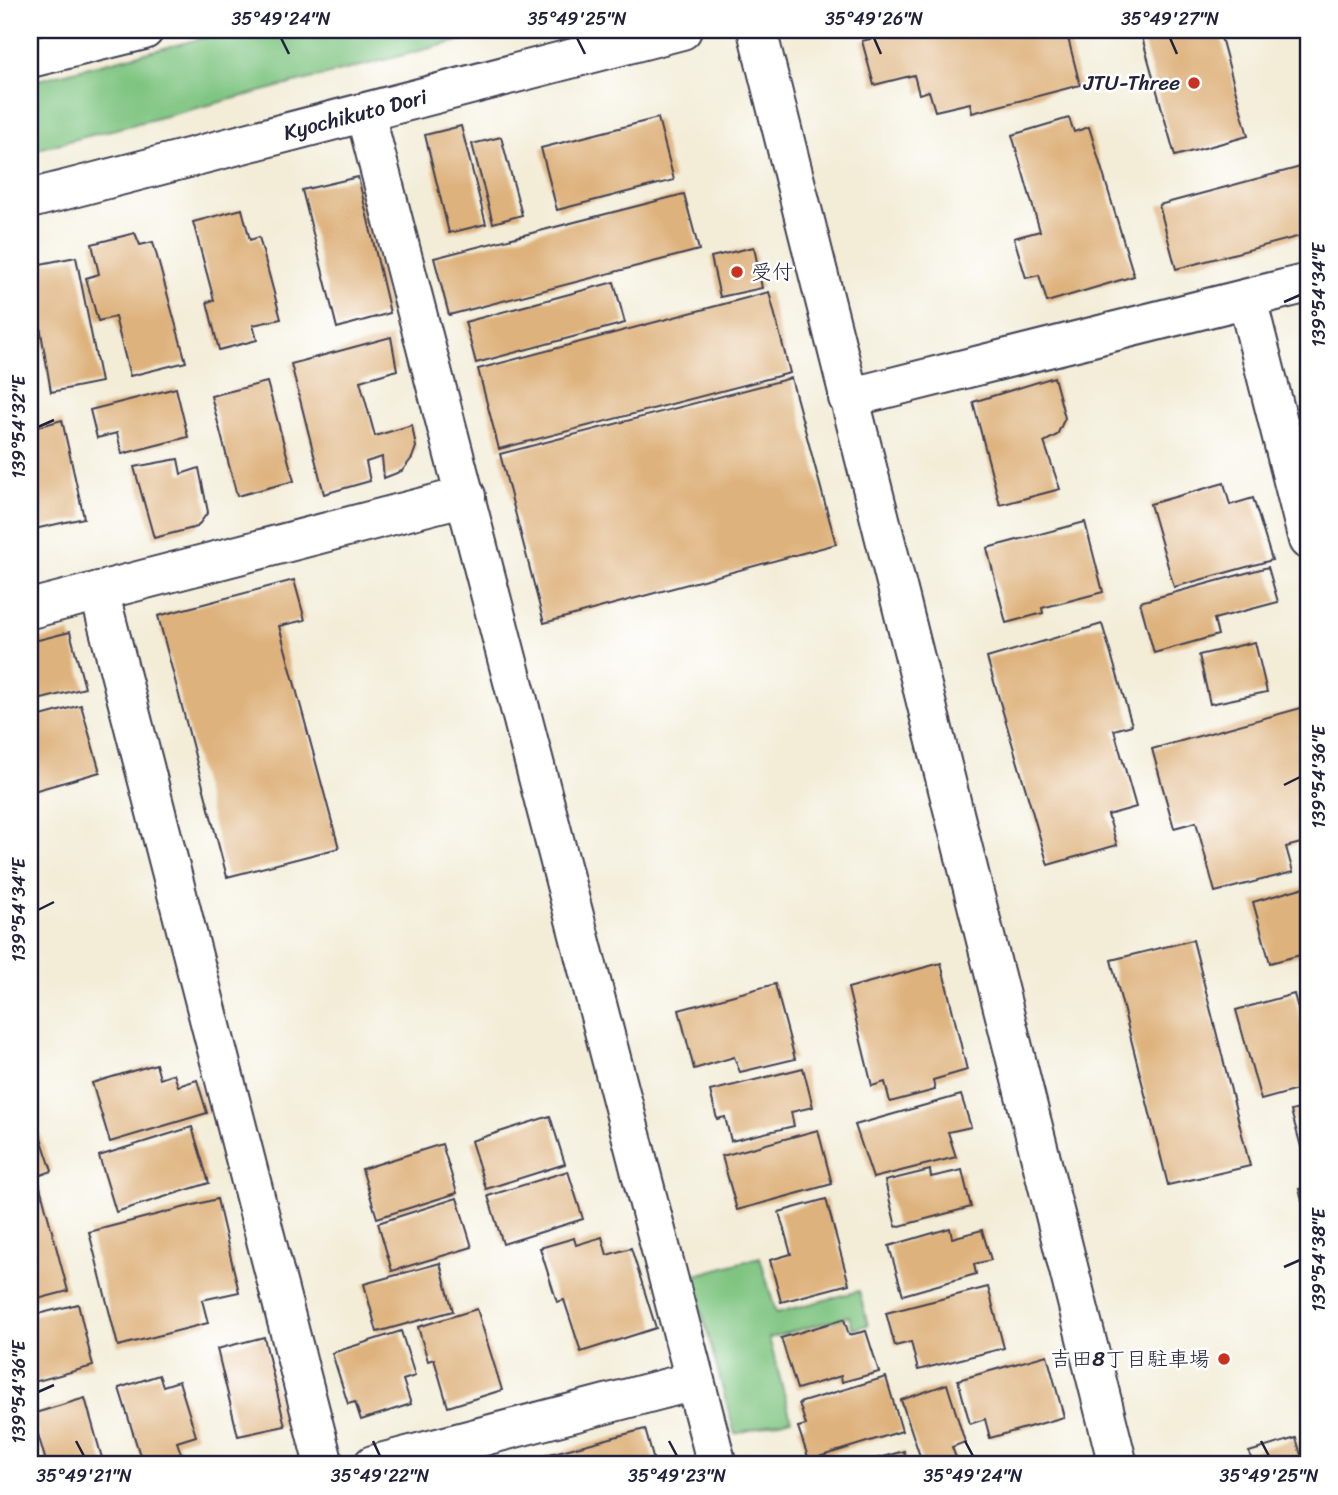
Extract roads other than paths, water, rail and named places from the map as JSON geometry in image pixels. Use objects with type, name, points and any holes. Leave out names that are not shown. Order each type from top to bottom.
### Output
[{"type":"street","points":[[30,58],[144,30]]},
{"type":"street","name":"Kyochikuto Dori","points":[[30,199],[682,30]]},
{"type":"street","points":[[757,30],[1118,1465]]},
{"type":"street","points":[[365,113],[716,1465]]},
{"type":"street","points":[[848,398],[1308,283]]},
{"type":"street","points":[[1247,299],[1308,540]]},
{"type":"street","points":[[30,609],[466,496]]},
{"type":"street","points":[[99,591],[324,1465]]},
{"type":"street","points":[[373,1465],[694,1381]]},
{"type":"place","name":"JTU-Three","points":[[1194,83]]},
{"type":"place","name":"受付","points":[[737,272]]},
{"type":"place","name":"吉田8丁目駐車場","points":[[1224,1359]]}]
